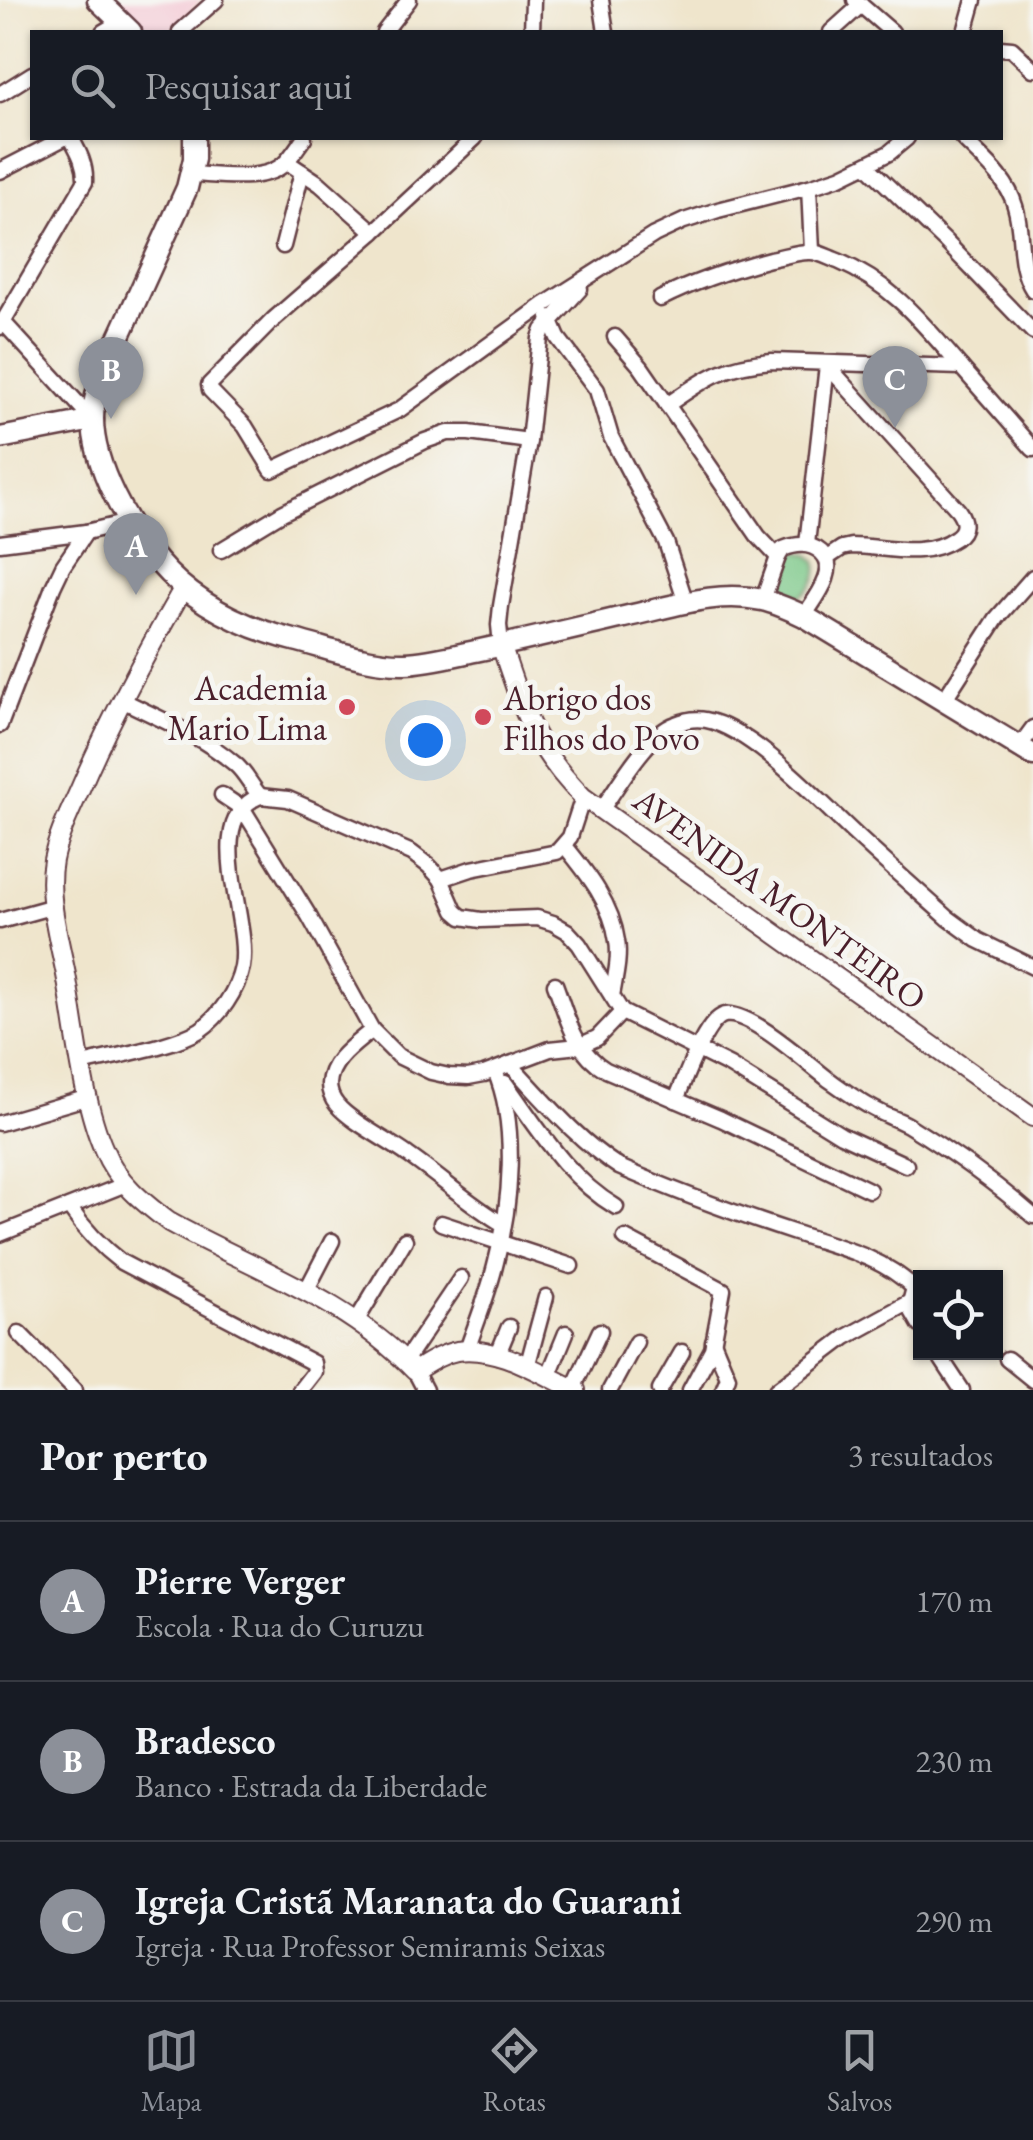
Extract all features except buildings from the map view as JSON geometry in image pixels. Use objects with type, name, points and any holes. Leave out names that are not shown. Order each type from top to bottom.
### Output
[{"type":"main road","points":[[98,0],[118,29]]},
{"type":"main road","points":[[194,140],[192,174],[106,368],[93,420],[106,474],[128,522],[156,560],[208,605],[253,627],[366,659],[404,663],[686,602],[726,597],[763,600],[804,616],[1026,751]]},
{"type":"main road","points":[[0,438],[93,420]]},
{"type":"street","points":[[182,30],[216,0]]},
{"type":"street","points":[[386,30],[408,0]]},
{"type":"street","points":[[532,30],[533,0]]},
{"type":"street","points":[[601,0],[606,30]]},
{"type":"street","points":[[966,30],[974,0]]},
{"type":"street","points":[[833,30],[858,2],[890,30]]},
{"type":"street","points":[[1006,48],[1033,68]]},
{"type":"street","points":[[0,94],[30,75]]},
{"type":"street","points":[[0,171],[60,140]]},
{"type":"street","points":[[73,140],[82,158],[85,182],[2,325],[93,420]]},
{"type":"street","points":[[192,174],[257,176],[274,171],[287,162],[303,140]]},
{"type":"street","points":[[472,140],[274,319],[209,385],[244,426],[270,468],[276,470],[399,410],[544,305],[654,235],[735,205],[840,177],[904,140]]},
{"type":"street","points":[[964,140],[1009,190],[1016,208],[1024,270],[1033,290]]},
{"type":"street","points":[[287,162],[374,232]]},
{"type":"street","points":[[866,165],[1033,332]]},
{"type":"street","points":[[283,246],[302,172]]},
{"type":"street","points":[[808,187],[812,251]]},
{"type":"street","points":[[660,299],[721,273],[812,251],[841,262],[884,286],[905,304],[1033,449]]},
{"type":"street","points":[[501,645],[500,606],[528,441],[540,338],[594,272]]},
{"type":"street","points":[[544,305],[558,338],[597,390],[611,437],[666,542],[686,602]]},
{"type":"street","points":[[615,337],[641,367],[758,536],[778,557]]},
{"type":"street","points":[[667,405],[707,377],[746,363],[961,367]]},
{"type":"street","points":[[807,544],[827,365]]},
{"type":"street","points":[[827,365],[958,510],[964,524],[957,537],[926,550],[850,546],[827,558]]},
{"type":"street","points":[[220,550],[282,513],[425,442],[448,434],[528,441]]},
{"type":"street","points":[[0,543],[86,532],[128,522]]},
{"type":"street","points":[[0,724],[62,566],[86,532]]},
{"type":"street","points":[[763,600],[783,549],[807,544],[815,547],[827,558],[829,566],[804,616]]},
{"type":"street","points":[[944,700],[997,618],[1033,577]]},
{"type":"street","points":[[184,587],[122,700],[58,842],[53,862],[54,906],[82,1064],[104,1151],[126,1184],[170,1222],[357,1320],[410,1366],[425,1390]]},
{"type":"street","name":"AVENIDA MONTEIRO","points":[[501,645],[530,726],[552,764],[584,797],[1033,1117]]},
{"type":"street","points":[[122,700],[195,736],[239,766],[256,791],[288,800],[412,853],[441,879],[462,917],[537,918],[553,922],[579,944],[622,1012],[730,1066],[841,1134],[906,1165]]},
{"type":"street","points":[[601,810],[661,732],[672,724],[689,720],[718,724],[779,764],[948,918],[978,940],[1033,967]]},
{"type":"street","points":[[1026,751],[1033,728]]},
{"type":"street","points":[[82,1064],[179,1040],[198,1031],[226,1003],[242,967],[242,931],[229,833],[256,791]]},
{"type":"street","points":[[222,795],[243,808],[372,1030],[398,1056],[431,1072],[468,1077],[495,1071],[550,1049],[579,1046],[597,1038],[622,1012]]},
{"type":"street","points":[[441,879],[471,868],[556,852],[570,837],[584,797]]},
{"type":"street","points":[[565,846],[590,876],[613,922],[618,944],[612,996]]},
{"type":"street","points":[[0,922],[54,906]]},
{"type":"street","points":[[555,984],[579,1046],[590,1060],[869,1190]]},
{"type":"street","points":[[676,1100],[708,1028],[727,1014],[757,1026],[848,1094],[960,1158],[1033,1216]]},
{"type":"street","points":[[372,1030],[332,1069],[331,1096],[339,1108],[503,1224]]},
{"type":"street","points":[[510,1064],[575,1134],[599,1154],[619,1166],[783,1229],[875,1260],[901,1275],[912,1295],[913,1314]]},
{"type":"street","points":[[495,1071],[574,1175],[616,1206]]},
{"type":"street","points":[[467,1350],[496,1262],[503,1224],[510,1136],[504,1090],[495,1071]]},
{"type":"street","points":[[0,1123],[89,1097]]},
{"type":"street","points":[[0,1234],[126,1184]]},
{"type":"street","points":[[70,1207],[84,1229],[121,1262],[313,1363],[314,1372],[300,1390]]},
{"type":"street","points":[[440,1223],[571,1266]]},
{"type":"street","points":[[624,1238],[723,1290],[712,1350],[690,1390]]},
{"type":"street","points":[[357,1320],[405,1240]]},
{"type":"street","points":[[306,1291],[332,1241]]},
{"type":"street","points":[[410,1366],[460,1278]]},
{"type":"street","points":[[776,1390],[846,1337],[912,1295]]},
{"type":"street","points":[[526,1367],[546,1297]]},
{"type":"street","points":[[498,1356],[509,1326]]},
{"type":"street","points":[[410,1366],[467,1350],[498,1356],[574,1389],[600,1331]]},
{"type":"street","points":[[20,1333],[74,1390]]},
{"type":"street","points":[[548,1377],[566,1333]]},
{"type":"street","points":[[713,1341],[728,1378],[723,1390]]},
{"type":"street","points":[[610,1390],[636,1342]]},
{"type":"street","points":[[660,1390],[682,1352]]},
{"type":"street","points":[[1008,1359],[1033,1380]]},
{"type":"street","points":[[943,1360],[962,1390]]},
{"type":"shaded area","points":[[108,0],[202,0],[172,30],[138,30]]},
{"type":"green space","points":[[793,552],[812,557],[818,570],[812,585],[798,597],[776,583],[781,566]]},
{"type":"place","name":"Bradesco","points":[[111,419]]},
{"type":"place","name":"Igreja Cristã Maranata do Guarani","points":[[895,428]]},
{"type":"place","name":"Pierre Verger","points":[[136,595]]},
{"type":"place","name":"Academia Mario Lima","points":[[347,707]]},
{"type":"place","name":"Abrigo dos Filhos do Povo","points":[[483,717]]}]
